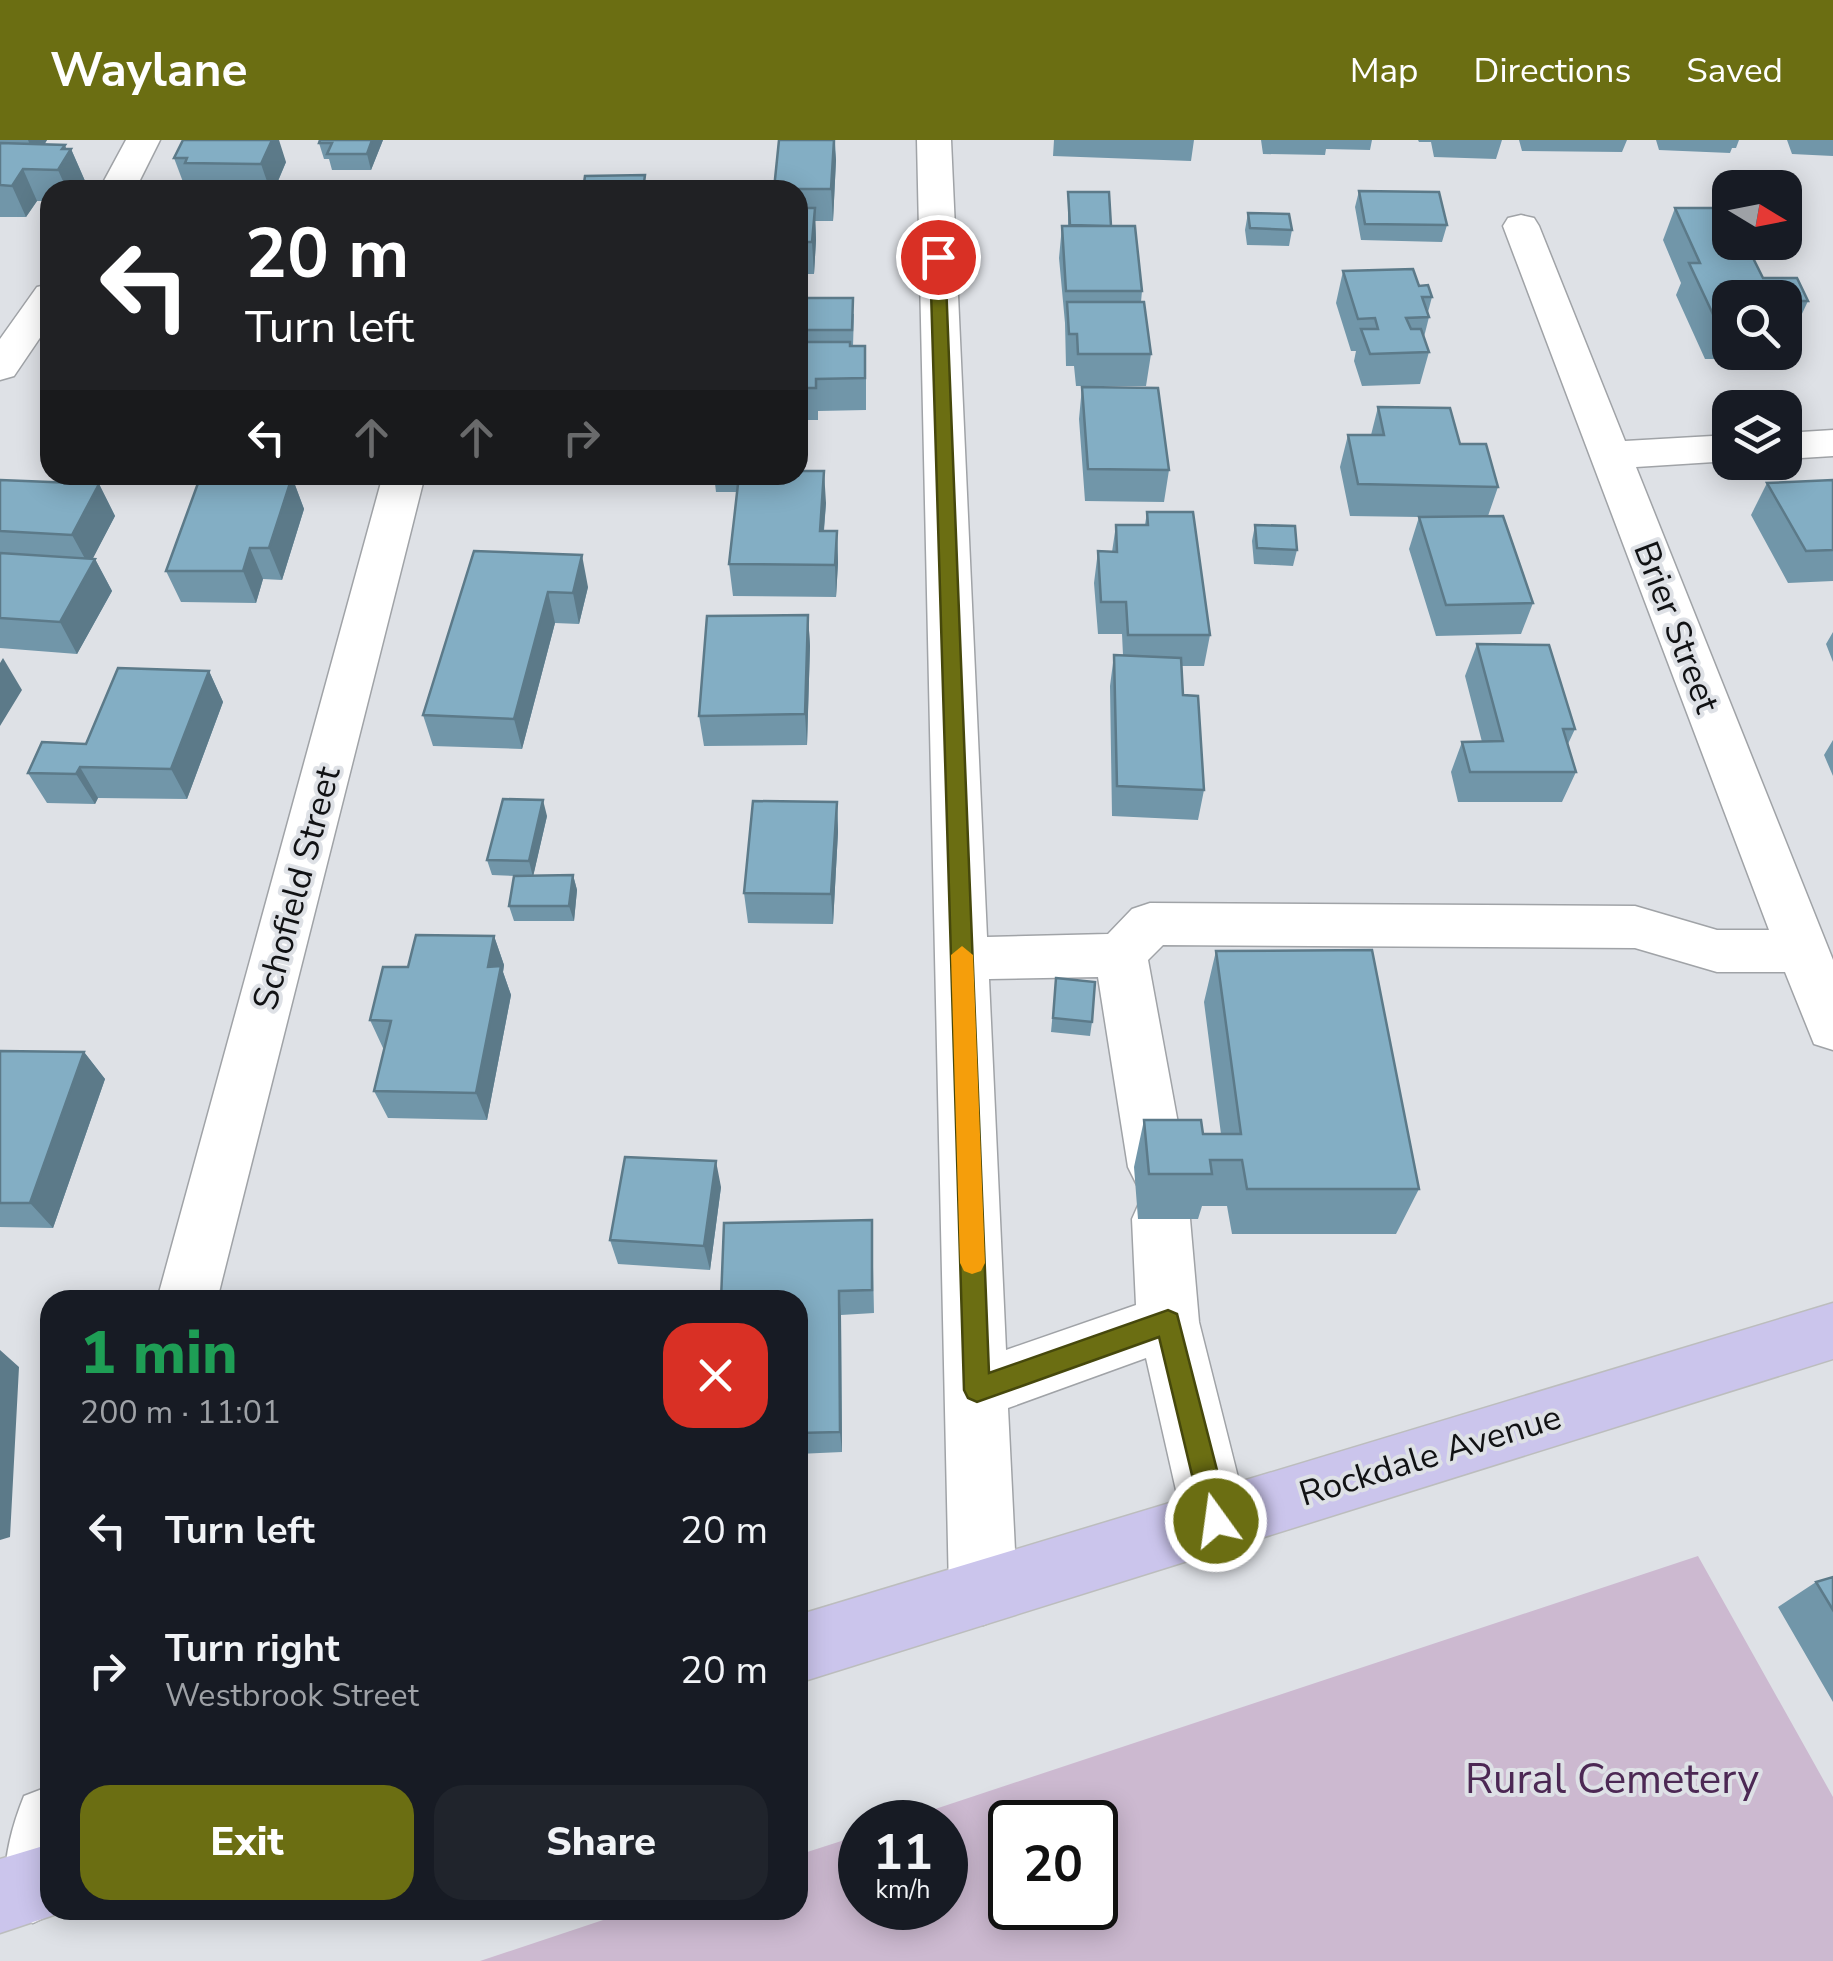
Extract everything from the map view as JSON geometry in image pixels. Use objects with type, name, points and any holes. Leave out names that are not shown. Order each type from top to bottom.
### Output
[{"type":"main road","name":"Rockdale Avenue","points":[[808,1646],[1833,1332]]},
{"type":"street","points":[[122,180],[143,140]]},
{"type":"street","points":[[934,140],[983,1592]]},
{"type":"street","name":"Brier Street","points":[[1521,226],[1833,1028]]},
{"type":"street","points":[[0,368],[40,310]]},
{"type":"street","points":[[1802,445],[1833,443]]},
{"type":"street","points":[[1610,455],[1712,449]]},
{"type":"street","name":"Schofield Street","points":[[190,1290],[401,485]]},
{"type":"street","points":[[962,959],[1120,956],[1150,924],[1635,927],[1717,950],[1804,951]]},
{"type":"street","points":[[1120,956],[1159,1193],[1168,1322],[1216,1521]]},
{"type":"street","points":[[977,1390],[1168,1322]]},
{"type":"green space","name":"Rural Cemetery","points":[[1698,1556],[1833,1797],[1833,1961],[480,1961],[603,1920],[808,1920],[808,1852],[838,1842],[838,1930],[968,1930],[968,1800],[962,1800]]},
{"type":"building","points":[[183,140],[272,140],[261,164],[185,163],[187,158],[174,158]]},
{"type":"building","points":[[372,140],[367,154],[327,154],[332,143],[319,143]]},
{"type":"building","points":[[779,140],[834,140],[831,189],[808,189],[808,180],[775,180]]},
{"type":"building","points":[[0,143],[65,145],[62,149],[71,149],[58,170],[23,169],[12,186],[0,185]]},
{"type":"building","points":[[645,175],[644,180],[584,180],[585,176]]},
{"type":"building","points":[[1359,191],[1439,192],[1447,225],[1365,224]]},
{"type":"building","points":[[1068,192],[1109,192],[1111,226],[1070,225]]},
{"type":"building","points":[[808,208],[815,208],[812,242],[808,242]]},
{"type":"building","points":[[1675,208],[1712,208],[1712,260],[1754,260],[1763,278],[1798,280],[1712,280],[1712,312],[1689,263],[1700,263]]},
{"type":"building","points":[[1248,213],[1289,214],[1292,230],[1250,228]]},
{"type":"building","points":[[1062,226],[1135,226],[1142,291],[1066,291]]},
{"type":"building","points":[[1413,269],[1419,286],[1428,285],[1432,297],[1422,297],[1429,317],[1406,318],[1411,329],[1421,329],[1429,352],[1370,354],[1361,329],[1378,329],[1375,318],[1358,319],[1343,271]]},
{"type":"building","points":[[808,298],[853,298],[852,330],[808,330]]},
{"type":"building","points":[[1067,302],[1144,302],[1151,354],[1078,354],[1077,334],[1069,334]]},
{"type":"building","points":[[808,342],[865,346],[865,378],[816,379],[816,388],[808,388]]},
{"type":"building","points":[[1082,387],[1158,388],[1169,470],[1088,469]]},
{"type":"building","points":[[1378,407],[1450,408],[1460,444],[1486,444],[1498,487],[1358,484],[1348,435],[1384,435]]},
{"type":"building","points":[[808,471],[824,471],[820,531],[837,531],[835,565],[729,564],[738,485],[808,485]]},
{"type":"building","points":[[0,480],[98,485],[72,535],[0,531]]},
{"type":"building","points":[[1833,480],[1833,550],[1806,551],[1767,483]]},
{"type":"building","points":[[197,485],[289,485],[269,548],[250,548],[243,571],[166,571]]},
{"type":"building","points":[[1147,512],[1193,512],[1210,635],[1128,635],[1126,602],[1101,602],[1098,551],[1117,552],[1116,525],[1148,525]]},
{"type":"building","points":[[1503,516],[1533,603],[1446,605],[1419,517]]},
{"type":"building","points":[[1255,525],[1295,526],[1297,550],[1257,548]]},
{"type":"building","points":[[474,551],[582,555],[573,593],[548,592],[514,719],[423,715]]},
{"type":"building","points":[[0,553],[95,559],[60,622],[0,618]]},
{"type":"building","points":[[808,615],[805,714],[699,716],[707,616]]},
{"type":"building","points":[[1477,644],[1549,645],[1575,729],[1563,729],[1576,772],[1470,772],[1462,742],[1503,741]]},
{"type":"building","points":[[1114,655],[1181,658],[1183,695],[1198,696],[1204,790],[1117,786]]},
{"type":"building","points":[[118,668],[209,671],[171,769],[80,767],[76,774],[28,773],[42,742],[86,744]]},
{"type":"building","points":[[503,799],[543,800],[529,861],[487,860]]},
{"type":"building","points":[[753,801],[837,802],[831,894],[744,893]]},
{"type":"building","points":[[573,875],[569,906],[509,906],[514,876]]},
{"type":"building","points":[[416,935],[494,936],[488,967],[501,966],[476,1093],[374,1091],[391,1021],[370,1020],[383,967],[408,967]]},
{"type":"building","points":[[1372,950],[1419,1189],[1247,1189],[1242,1160],[1210,1160],[1212,1174],[1149,1174],[1144,1120],[1201,1120],[1203,1134],[1241,1134],[1216,951]]},
{"type":"building","points":[[1056,978],[1095,982],[1092,1022],[1053,1018]]},
{"type":"building","points":[[0,1051],[84,1052],[30,1203],[0,1203]]},
{"type":"building","points":[[625,1157],[716,1161],[704,1246],[610,1240]]},
{"type":"building","points":[[872,1220],[872,1290],[839,1291],[840,1432],[808,1433],[808,1290],[721,1290],[724,1223]]},
{"type":"building","points":[[1833,1577],[1833,1610],[1816,1582]]},
{"type":"slow traffic","points":[[962,955],[972,1263]]},
{"type":"route","points":[[938,257],[977,1390],[1168,1322],[1216,1521]]}]
